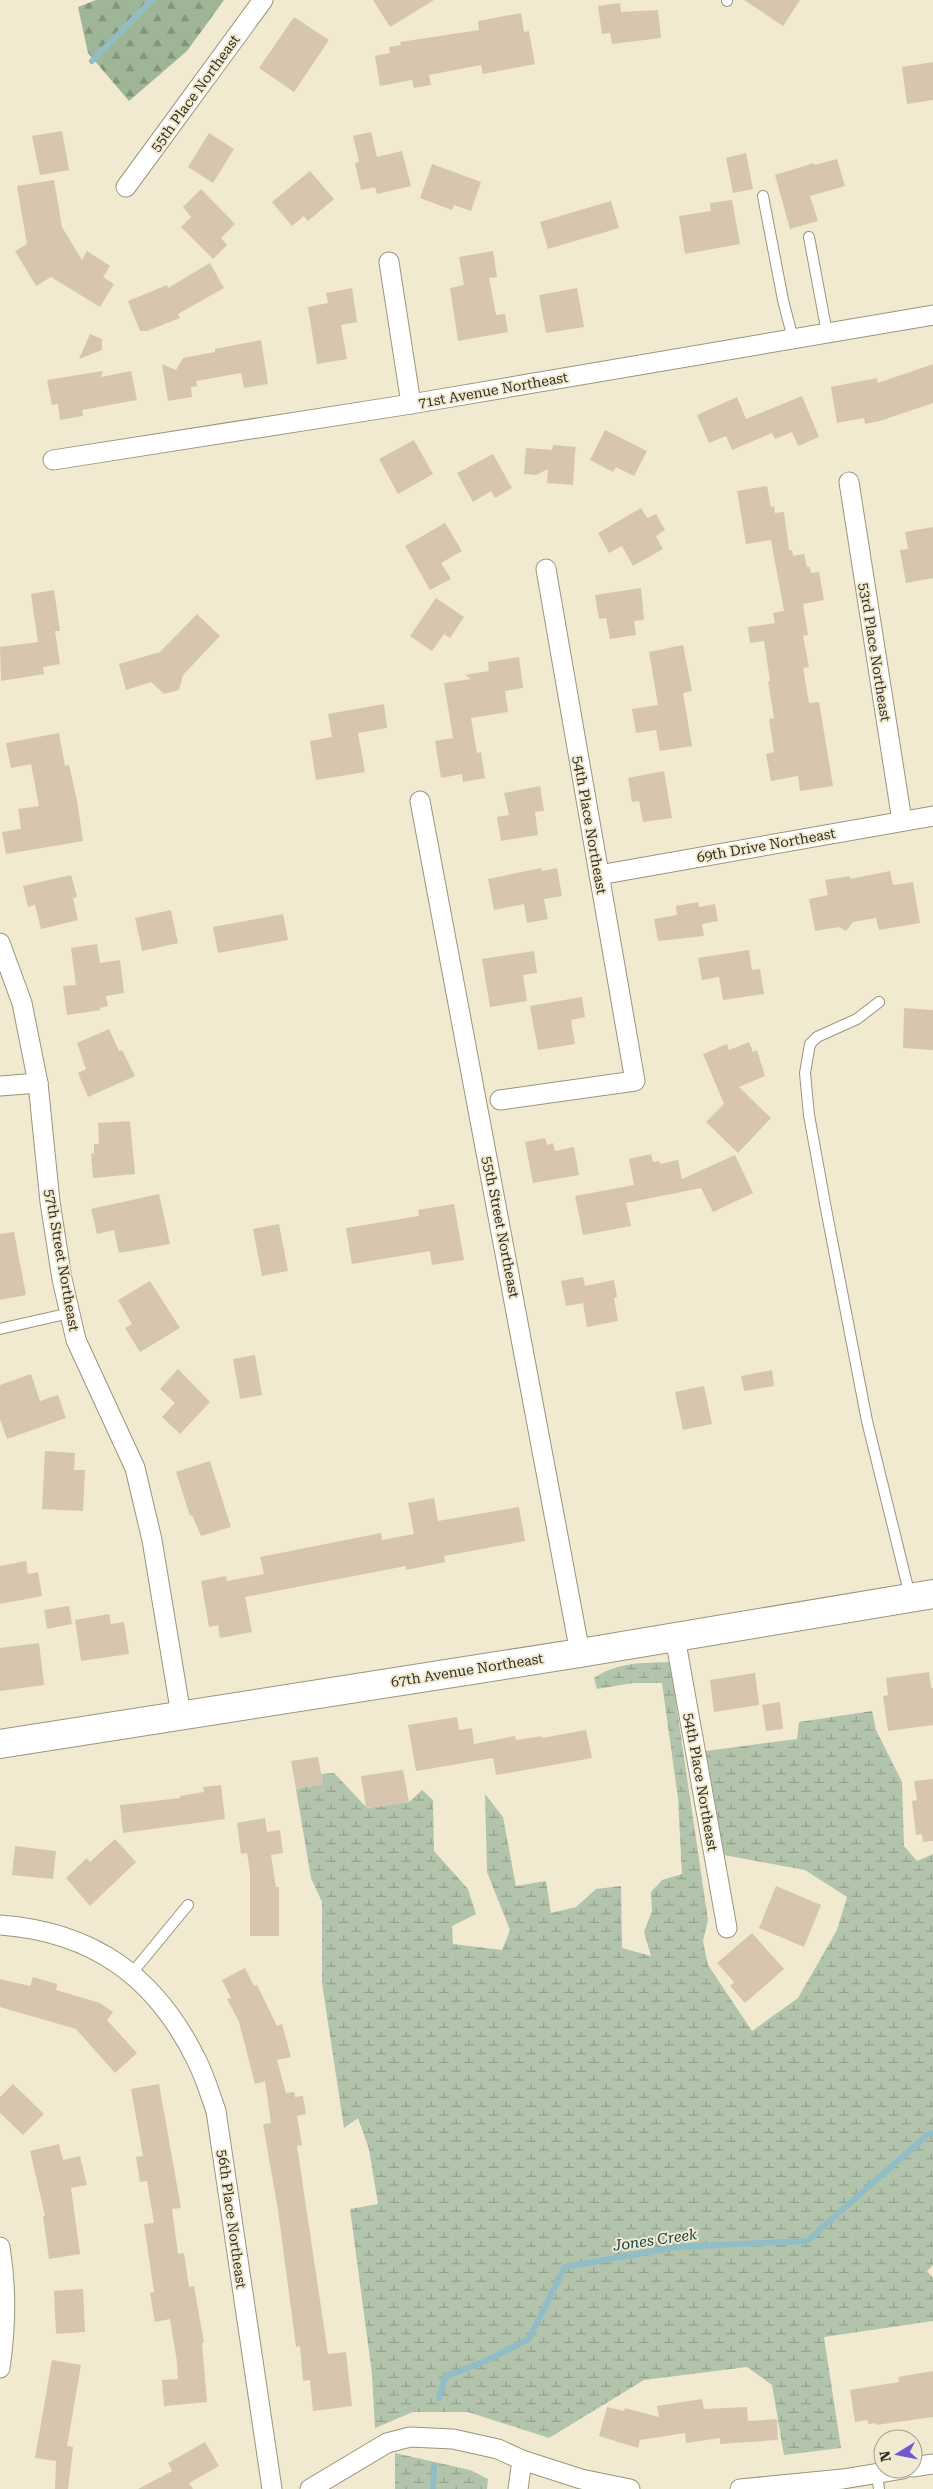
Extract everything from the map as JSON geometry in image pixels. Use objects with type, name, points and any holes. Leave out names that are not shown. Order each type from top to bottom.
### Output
[{"type":"street","name":"55th Place Northeast","points":[[126,186],[263,0]]},
{"type":"street","points":[[389,262],[411,404]]},
{"type":"street","name":"71st Avenue Northeast","points":[[52,460],[411,404],[933,316]]},
{"type":"street","name":"53rd Place Northeast","points":[[849,482],[902,821]]},
{"type":"street","name":"54th Place Northeast","points":[[500,1100],[635,1081],[546,569]]},
{"type":"street","name":"55th Street Northeast","points":[[420,801],[580,1652]]},
{"type":"street","name":"69th Drive Northeast","points":[[599,875],[933,816]]},
{"type":"street","name":"57th Street Northeast","points":[[0,943],[22,1003],[38,1083],[50,1202],[76,1340],[135,1468],[152,1540],[181,1715]]},
{"type":"street","points":[[0,1086],[38,1083]]},
{"type":"street","name":"67th Avenue Northeast","points":[[0,1744],[922,1596]]},
{"type":"street","name":"54th Place Northeast","points":[[675,1637],[727,1928]]},
{"type":"street","name":"56th Place Northeast","points":[[0,1925],[50,1932],[91,1947],[132,1972],[168,2012],[197,2061],[216,2111],[272,2489]]},
{"type":"street","points":[[0,2247],[7,2300],[6,2330],[0,2368]]},
{"type":"street","points":[[310,2489],[387,2443],[410,2437],[453,2439],[498,2449],[522,2460],[581,2479],[630,2489]]},
{"type":"street","points":[[518,2489],[522,2460]]},
{"type":"street","points":[[740,2489],[878,2481]]},
{"type":"lane","points":[[763,196],[783,300],[793,339]]},
{"type":"lane","points":[[809,237],[826,334]]},
{"type":"lane","points":[[879,1002],[857,1019],[817,1037],[810,1044],[804,1073],[828,1218],[867,1421],[922,1596]]},
{"type":"lane","points":[[0,1328],[70,1313]]},
{"type":"lane","points":[[132,1972],[188,1904]]},
{"type":"green space","points":[[96,0],[224,0],[187,51],[129,101],[88,53],[78,7]]},
{"type":"green space","points":[[670,1662],[708,1920],[703,1941],[708,1965],[752,2031],[798,1998],[837,1930],[847,1897],[805,1870],[724,1855],[706,1751],[797,1739],[799,1722],[872,1711],[876,1730],[902,1782],[904,1846],[917,1861],[933,1854],[933,2265],[927,2271],[933,2278],[933,2321],[824,2337],[841,2448],[784,2455],[772,2385],[747,2367],[644,2380],[549,2438],[468,2412],[413,2412],[375,2428],[372,2374],[350,2209],[378,2204],[369,2149],[358,2118],[344,2128],[322,1983],[322,1902],[311,1878],[296,1789],[323,1784],[321,1774],[334,1773],[367,1808],[409,1802],[422,1790],[433,1800],[434,1851],[468,1889],[476,1914],[452,1926],[453,1944],[502,1950],[510,1930],[487,1872],[485,1794],[503,1817],[516,1886],[546,1881],[551,1913],[576,1907],[596,1889],[621,1886],[622,1948],[651,1956],[644,1932],[652,1911],[651,1892],[662,1880],[682,1874],[678,1798],[662,1683],[633,1683],[597,1689],[594,1678],[621,1666]]},
{"type":"green space","points":[[395,2453],[470,2470],[488,2479],[487,2489],[395,2489]]},
{"type":"building","points":[[373,0],[434,0],[390,27]]},
{"type":"building","points":[[744,0],[800,0],[783,26]]},
{"type":"building","points":[[620,3],[621,12],[658,10],[661,38],[612,44],[610,33],[602,34],[598,6]]},
{"type":"building","points":[[521,13],[524,32],[529,31],[535,64],[483,74],[481,65],[429,75],[431,85],[414,88],[412,80],[380,86],[375,56],[390,53],[389,47],[401,45],[400,42],[479,30],[478,21]]},
{"type":"building","points":[[294,17],[329,40],[294,92],[259,68]]},
{"type":"building","points":[[933,62],[933,100],[907,104],[902,67]]},
{"type":"building","points":[[62,131],[69,170],[40,175],[32,136]]},
{"type":"building","points":[[371,132],[377,157],[402,151],[411,186],[377,194],[375,187],[361,190],[355,163],[359,162],[353,136]]},
{"type":"building","points":[[209,133],[234,149],[213,183],[188,167]]},
{"type":"building","points":[[746,153],[753,189],[733,193],[726,158]]},
{"type":"building","points":[[837,159],[845,186],[810,196],[818,221],[790,229],[775,175],[814,163],[815,165]]},
{"type":"building","points":[[432,164],[481,182],[471,211],[454,205],[452,210],[420,198]]},
{"type":"building","points":[[310,171],[334,199],[308,221],[304,216],[292,226],[272,202]]},
{"type":"building","points":[[54,180],[62,227],[82,260],[87,251],[110,266],[103,277],[114,284],[100,307],[51,277],[36,286],[15,251],[27,244],[17,186]]},
{"type":"building","points":[[201,189],[235,224],[221,238],[227,245],[213,259],[181,227],[191,217],[183,207]]},
{"type":"building","points":[[732,200],[740,244],[685,254],[679,216],[711,211],[710,203]]},
{"type":"building","points":[[611,201],[619,228],[548,249],[540,222]]},
{"type":"building","points":[[493,251],[497,277],[489,278],[496,315],[505,314],[508,332],[458,341],[450,288],[464,285],[459,257]]},
{"type":"building","points":[[210,263],[224,288],[178,314],[180,318],[147,331],[140,331],[128,301],[167,285],[168,288]]},
{"type":"building","points":[[352,288],[357,322],[341,325],[347,359],[317,364],[308,307],[328,303],[326,293]]},
{"type":"building","points":[[577,288],[584,327],[546,333],[539,295]]},
{"type":"building","points":[[90,334],[102,339],[102,350],[79,359]]},
{"type":"building","points":[[261,340],[268,384],[244,388],[241,373],[196,381],[197,386],[191,387],[192,397],[168,401],[162,364],[176,370],[183,358],[215,352],[215,349]]},
{"type":"building","points":[[933,364],[933,403],[880,421],[865,424],[864,418],[837,423],[831,387],[877,378],[878,383]]},
{"type":"building","points":[[103,371],[101,377],[131,371],[137,400],[82,410],[83,416],[60,420],[58,404],[52,405],[47,380]]},
{"type":"building","points":[[802,396],[819,437],[798,446],[792,432],[775,439],[772,433],[732,450],[726,436],[709,443],[697,415],[737,397],[746,419]]},
{"type":"building","points":[[605,430],[647,451],[634,476],[616,467],[613,472],[590,460]]},
{"type":"building","points":[[414,440],[433,474],[398,494],[379,459]]},
{"type":"building","points":[[553,445],[576,447],[575,452],[578,452],[575,453],[573,485],[547,483],[548,469],[536,475],[524,474],[526,448],[552,450]]},
{"type":"building","points":[[493,454],[512,488],[495,498],[491,491],[473,502],[457,473]]},
{"type":"building","points":[[767,486],[771,507],[774,506],[775,513],[784,512],[789,550],[792,550],[793,556],[804,554],[807,567],[810,567],[811,573],[819,572],[824,600],[803,604],[808,635],[803,636],[809,667],[803,668],[809,703],[819,702],[833,786],[800,791],[798,776],[771,781],[766,754],[774,752],[769,719],[774,718],[768,681],[770,681],[764,641],[750,643],[748,627],[775,623],[773,613],[784,611],[771,540],[746,544],[737,491]]},
{"type":"building","points":[[641,508],[647,518],[656,514],[665,530],[656,536],[663,549],[633,566],[622,546],[609,553],[598,533]]},
{"type":"building","points":[[445,523],[462,551],[441,563],[451,579],[430,590],[405,546]]},
{"type":"building","points":[[933,527],[933,578],[906,583],[900,550],[908,549],[905,532]]},
{"type":"building","points":[[641,588],[644,620],[634,621],[636,635],[610,639],[606,618],[599,619],[595,595]]},
{"type":"building","points":[[54,590],[60,631],[55,631],[60,664],[43,667],[44,674],[1,681],[0,647],[38,642],[31,594]]},
{"type":"building","points":[[436,598],[464,617],[450,638],[444,634],[432,651],[410,636]]},
{"type":"building","points":[[197,614],[220,636],[183,675],[179,690],[164,694],[151,682],[126,690],[119,664],[160,652]]},
{"type":"building","points":[[683,645],[692,691],[683,693],[692,746],[660,751],[656,730],[636,733],[632,709],[658,705],[649,652]]},
{"type":"building","points":[[519,657],[523,688],[505,691],[508,712],[471,718],[477,753],[481,752],[485,778],[463,782],[462,774],[441,778],[435,741],[453,738],[444,683],[471,679],[465,675],[489,671],[488,662]]},
{"type":"building","points":[[384,704],[387,728],[358,733],[365,772],[316,780],[310,741],[332,737],[328,714]]},
{"type":"building","points":[[59,733],[65,766],[69,765],[77,800],[83,841],[6,854],[2,832],[21,829],[18,809],[39,806],[31,764],[11,768],[6,743]]},
{"type":"building","points":[[664,771],[672,818],[643,822],[639,801],[632,802],[628,778]]},
{"type":"building","points":[[540,786],[544,811],[535,812],[538,835],[501,841],[497,817],[509,815],[504,793]]},
{"type":"building","points":[[541,868],[542,871],[557,868],[562,896],[544,899],[548,919],[527,923],[524,904],[494,910],[488,879]]},
{"type":"building","points":[[890,871],[893,885],[913,882],[920,923],[879,930],[876,918],[853,922],[846,931],[839,927],[815,931],[809,899],[828,895],[825,880],[850,876],[850,879]]},
{"type":"building","points":[[71,875],[77,897],[73,898],[78,920],[41,929],[35,905],[28,907],[23,886]]},
{"type":"building","points":[[698,902],[699,907],[715,904],[718,921],[702,924],[704,936],[658,941],[654,919],[677,915],[676,906]]},
{"type":"building","points":[[171,910],[178,943],[142,951],[135,918]]},
{"type":"building","points":[[283,914],[288,940],[218,953],[213,927]]},
{"type":"building","points":[[97,944],[100,963],[120,960],[124,993],[106,996],[108,1006],[100,1008],[101,1010],[67,1015],[63,986],[76,985],[71,948]]},
{"type":"building","points":[[749,950],[752,970],[760,969],[764,994],[723,1000],[719,977],[702,980],[698,958]]},
{"type":"building","points":[[534,951],[537,973],[523,975],[527,1001],[490,1007],[482,959]]},
{"type":"building","points":[[582,997],[585,1017],[571,1020],[575,1044],[538,1050],[530,1006]]},
{"type":"building","points":[[904,1008],[933,1010],[933,1050],[903,1048]]},
{"type":"building","points":[[109,1029],[119,1051],[122,1050],[135,1076],[88,1097],[78,1073],[86,1069],[77,1043]]},
{"type":"building","points":[[749,1042],[753,1052],[757,1050],[765,1076],[739,1087],[771,1118],[738,1153],[706,1122],[724,1104],[703,1054],[727,1044],[729,1050]]},
{"type":"building","points":[[130,1121],[135,1174],[93,1178],[91,1154],[94,1153],[94,1144],[99,1144],[98,1123]]},
{"type":"building","points":[[545,1138],[547,1145],[553,1143],[555,1151],[574,1147],[579,1175],[533,1183],[525,1142]]},
{"type":"building","points":[[651,1154],[653,1162],[659,1161],[660,1164],[678,1160],[682,1179],[735,1155],[753,1193],[713,1212],[701,1188],[626,1203],[631,1226],[583,1235],[575,1196],[634,1185],[629,1159]]},
{"type":"building","points":[[159,1194],[170,1244],[119,1253],[114,1230],[97,1234],[91,1209]]},
{"type":"building","points":[[454,1204],[464,1260],[432,1265],[430,1251],[352,1264],[346,1228],[419,1216],[418,1210]]},
{"type":"building","points":[[279,1224],[288,1271],[262,1276],[253,1229]]},
{"type":"building","points":[[14,1232],[26,1295],[0,1300],[0,1234]]},
{"type":"building","points":[[583,1277],[585,1286],[614,1280],[617,1297],[614,1298],[618,1321],[587,1327],[583,1303],[566,1306],[561,1281]]},
{"type":"building","points":[[150,1281],[180,1328],[140,1352],[125,1328],[132,1324],[118,1300]]},
{"type":"building","points":[[255,1355],[262,1395],[240,1399],[233,1359]]},
{"type":"building","points":[[178,1369],[210,1402],[180,1434],[162,1417],[175,1403],[160,1389]]},
{"type":"building","points":[[772,1370],[774,1386],[744,1391],[741,1376]]},
{"type":"building","points":[[31,1374],[40,1401],[58,1395],[66,1418],[7,1439],[0,1419],[0,1385]]},
{"type":"building","points":[[704,1386],[712,1424],[683,1430],[675,1392]]},
{"type":"building","points":[[45,1451],[75,1453],[74,1470],[85,1470],[83,1511],[42,1509]]},
{"type":"building","points":[[210,1461],[231,1527],[201,1536],[192,1515],[190,1516],[176,1472]]},
{"type":"building","points":[[434,1498],[438,1521],[519,1507],[525,1541],[444,1556],[445,1562],[406,1570],[406,1566],[245,1597],[252,1632],[220,1638],[218,1625],[209,1627],[201,1581],[226,1576],[227,1581],[264,1574],[260,1557],[381,1533],[382,1540],[414,1534],[408,1503]]},
{"type":"building","points":[[26,1561],[28,1574],[38,1572],[42,1596],[0,1604],[0,1566]]},
{"type":"building","points":[[69,1606],[72,1624],[47,1629],[44,1610]]},
{"type":"building","points":[[109,1614],[111,1624],[124,1622],[129,1654],[81,1661],[75,1620]]},
{"type":"building","points":[[39,1643],[44,1685],[0,1691],[0,1648]]},
{"type":"building","points":[[929,1672],[931,1688],[933,1688],[933,1725],[888,1731],[883,1696],[888,1695],[886,1678]]},
{"type":"building","points":[[755,1673],[759,1705],[714,1712],[710,1680]]},
{"type":"building","points":[[780,1702],[783,1729],[766,1731],[762,1705]]},
{"type":"building","points":[[457,1717],[459,1730],[472,1728],[474,1744],[515,1736],[516,1740],[542,1736],[542,1738],[586,1730],[592,1758],[496,1775],[493,1758],[416,1771],[408,1725]]},
{"type":"building","points":[[318,1757],[323,1784],[296,1789],[291,1761]]},
{"type":"building","points":[[403,1770],[409,1802],[366,1808],[361,1776]]},
{"type":"building","points":[[933,1779],[933,1841],[923,1842],[922,1834],[916,1835],[912,1801],[917,1800],[914,1781]]},
{"type":"building","points":[[221,1785],[225,1819],[123,1833],[120,1805],[180,1798],[180,1796],[204,1792],[203,1787]]},
{"type":"building","points":[[265,1818],[267,1832],[280,1830],[283,1853],[271,1855],[276,1887],[279,1887],[279,1936],[250,1936],[250,1872],[247,1853],[241,1854],[237,1823]]},
{"type":"building","points":[[115,1839],[136,1862],[90,1906],[66,1878],[87,1858],[90,1862]]},
{"type":"building","points":[[15,1846],[56,1851],[53,1879],[12,1875]]},
{"type":"building","points":[[776,1886],[821,1905],[804,1947],[759,1928]]},
{"type":"building","points":[[752,1933],[784,1969],[745,2003],[730,1986],[734,1982],[717,1963]]},
{"type":"building","points":[[245,1968],[254,1986],[257,1985],[277,2026],[282,2024],[291,2057],[277,2060],[286,2093],[294,2092],[295,2097],[303,2096],[306,2114],[297,2116],[302,2145],[297,2146],[328,2354],[346,2352],[352,2406],[313,2411],[310,2380],[303,2381],[300,2346],[296,2347],[278,2210],[263,2124],[271,2123],[265,2081],[255,2084],[239,2022],[227,1999],[231,1998],[222,1980]]},
{"type":"building","points":[[33,1977],[57,1984],[56,1990],[100,2003],[113,2012],[107,2020],[137,2053],[115,2073],[76,2029],[0,2007],[0,1979],[30,1986]]},
{"type":"building","points":[[13,2084],[44,2114],[23,2135],[0,2113],[0,2097]]},
{"type":"building","points":[[159,2084],[181,2208],[172,2209],[178,2254],[184,2253],[189,2287],[194,2286],[204,2343],[202,2343],[207,2402],[164,2406],[162,2380],[178,2379],[177,2362],[170,2319],[155,2322],[150,2293],[154,2292],[144,2224],[154,2223],[147,2181],[140,2182],[136,2157],[143,2156],[131,2089]]},
{"type":"building","points":[[59,2144],[63,2160],[80,2156],[87,2185],[71,2188],[80,2254],[49,2259],[43,2216],[45,2216],[30,2151]]},
{"type":"building","points":[[83,2289],[85,2332],[56,2334],[54,2291]]},
{"type":"building","points":[[52,2360],[81,2365],[67,2446],[73,2447],[68,2489],[55,2489],[56,2461],[35,2458]]},
{"type":"building","points":[[933,2371],[933,2417],[876,2425],[876,2423],[868,2424],[868,2420],[855,2422],[850,2390],[899,2382],[898,2377]]},
{"type":"building","points":[[702,2399],[704,2409],[747,2407],[748,2421],[777,2419],[778,2440],[720,2444],[720,2438],[686,2443],[685,2433],[640,2440],[638,2448],[599,2436],[607,2407],[624,2411],[625,2408],[659,2417],[657,2406]]},
{"type":"building","points":[[205,2442],[219,2466],[189,2483],[193,2489],[138,2489],[172,2471],[168,2463]]},
{"type":"waterway","points":[[92,61],[152,0]]},
{"type":"waterway","name":"Jones Creek","points":[[439,2398],[445,2377],[488,2360],[529,2339],[565,2267],[676,2247],[807,2241],[926,2136],[933,2133]]},
{"type":"waterway","name":"Jones Creek","points":[[433,2489],[434,2466]]}]
